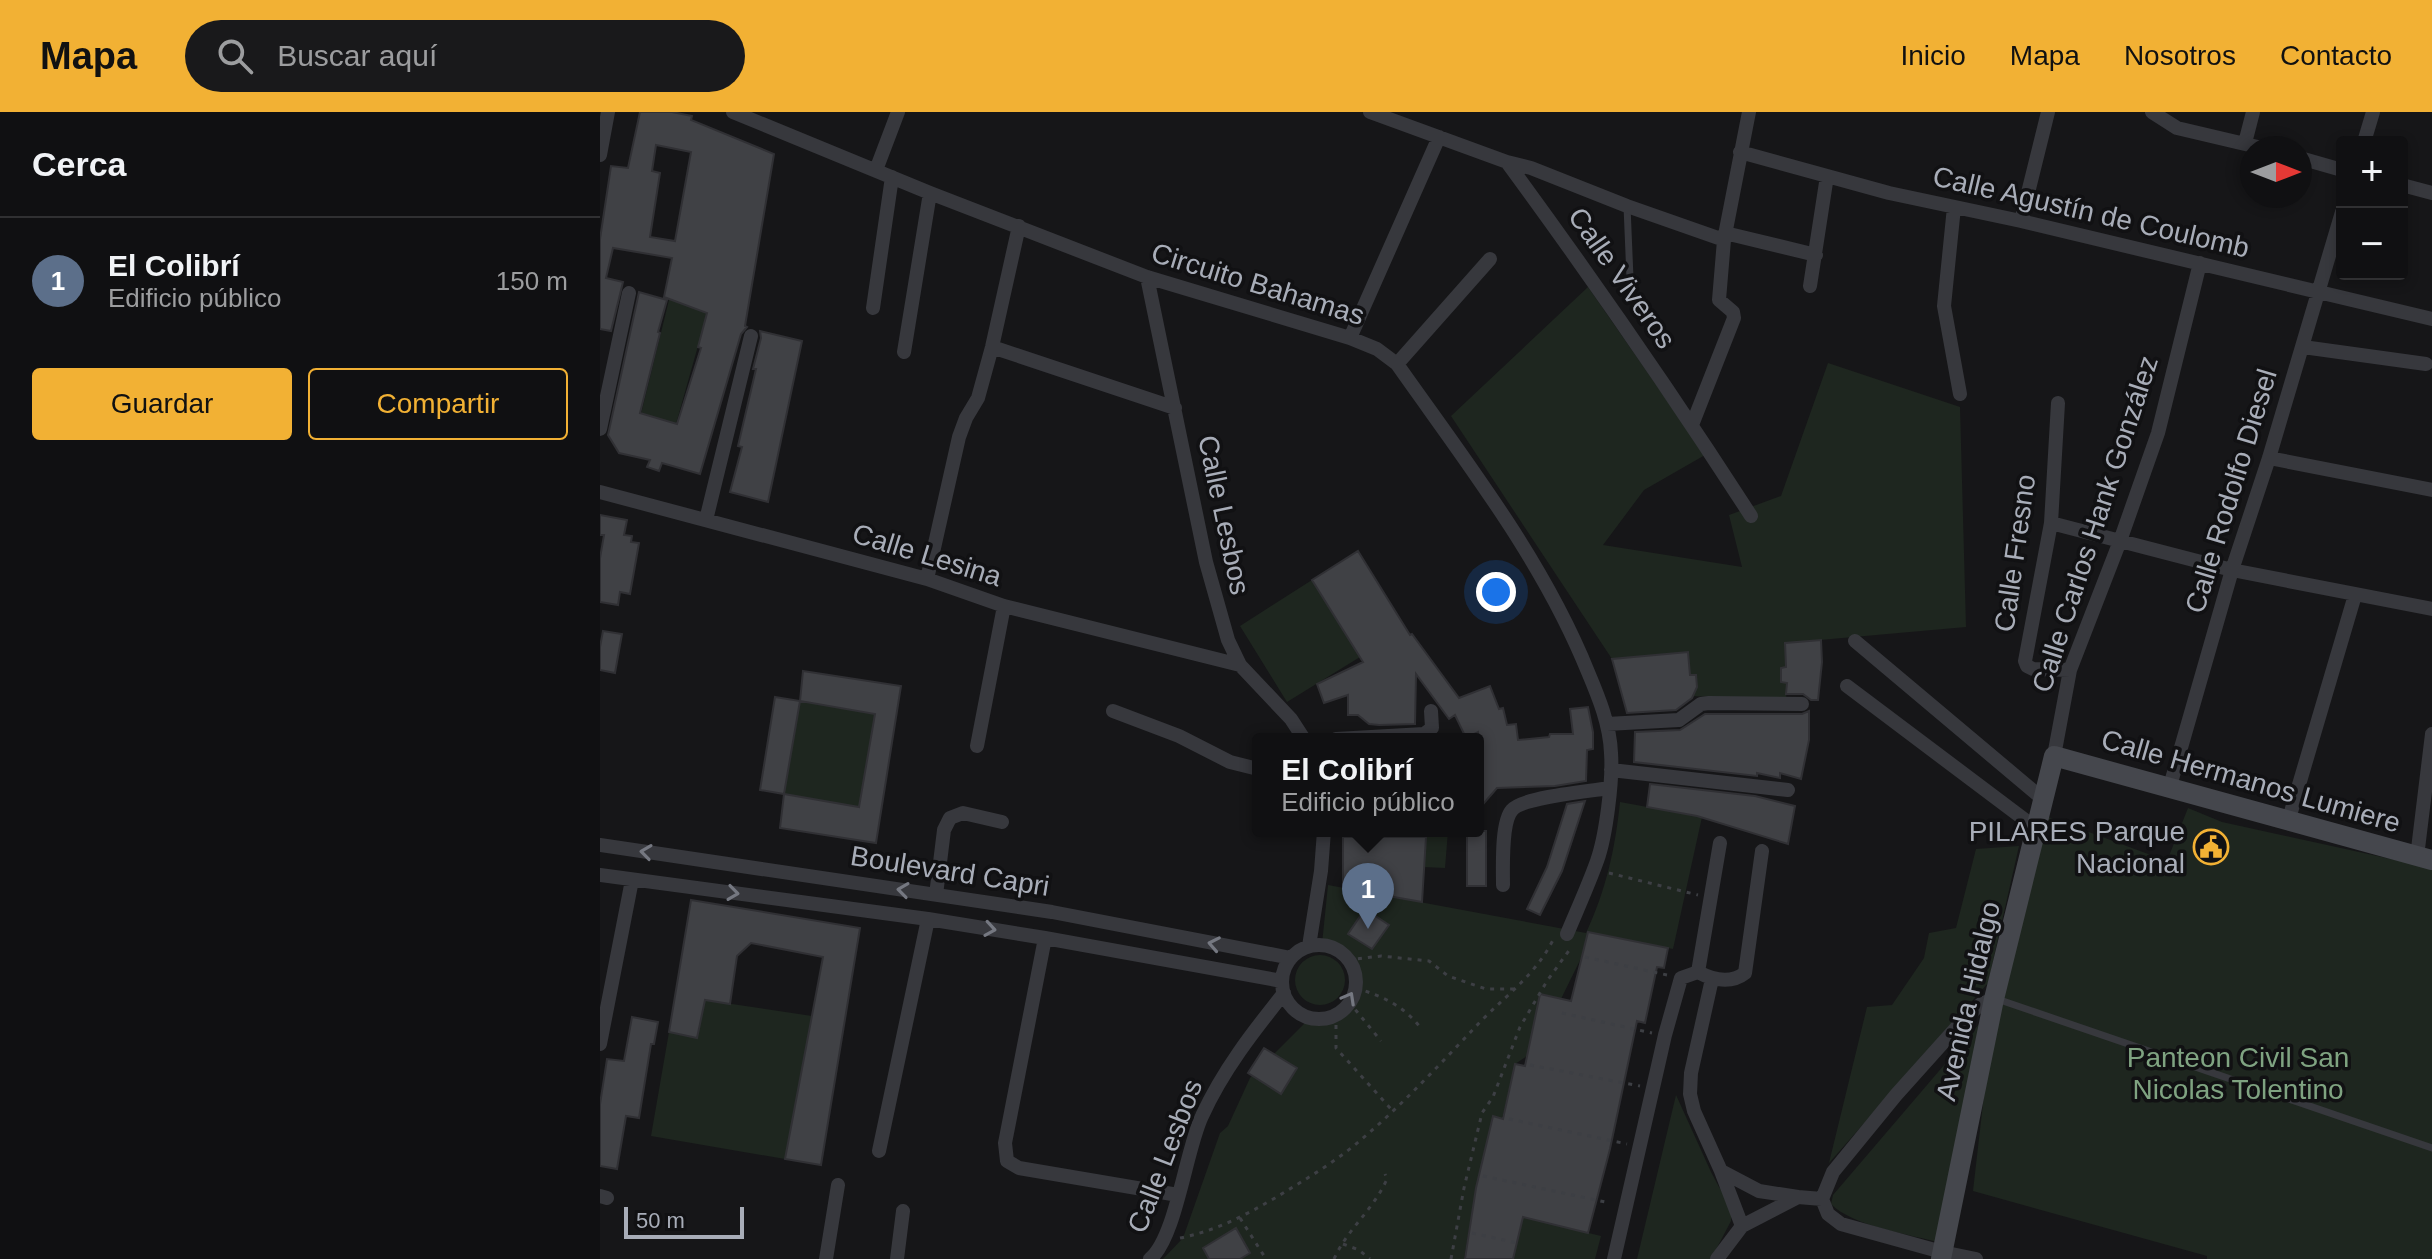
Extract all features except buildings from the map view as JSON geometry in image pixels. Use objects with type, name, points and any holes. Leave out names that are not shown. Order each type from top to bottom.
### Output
[{"type":"street","points":[[600,155],[608,112]]},
{"type":"street","name":"Circuito Bahamas","points":[[733,112],[1147,277],[1350,338],[1377,349],[1397,364],[1490,498],[1550,593],[1574,638],[1607,724],[1611,751],[1610,788],[1599,858],[1567,934]]},
{"type":"street","points":[[876,170],[898,112]]},
{"type":"street","points":[[1370,112],[1531,168],[1627,206],[1724,237],[1816,255]]},
{"type":"street","points":[[1692,425],[1734,318],[1733,312],[1719,300],[1724,237],[1749,112]]},
{"type":"street","points":[[2021,221],[2048,112]]},
{"type":"street","points":[[2152,112],[2177,128],[2240,142]]},
{"type":"street","points":[[2247,136],[2253,112]]},
{"type":"street","points":[[2366,136],[2373,112]]},
{"type":"street","points":[[1350,338],[1439,137]]},
{"type":"street","name":"Calle Agustín de Coulomb","points":[[1740,152],[1889,193],[2021,221],[2432,319]]},
{"type":"street","points":[[2312,161],[2336,168]]},
{"type":"street","name":"Calle Viveros","points":[[1507,162],[1593,281],[1751,516]]},
{"type":"street","points":[[1810,286],[1827,176]]},
{"type":"street","points":[[873,308],[892,177]]},
{"type":"street","points":[[2408,187],[2432,193]]},
{"type":"street","points":[[904,352],[930,193]]},
{"type":"street","points":[[1954,207],[1944,306],[1960,394]]},
{"type":"street","points":[[927,579],[959,437],[978,398],[1019,226]]},
{"type":"street","name":"Calle Rodolfo Diesel","points":[[2170,786],[2232,570],[2269,458],[2336,231]]},
{"type":"street","points":[[1397,364],[1490,259]]},
{"type":"street","name":"Calle Carlos Hank González","points":[[2054,756],[2070,670],[2158,433],[2200,263]]},
{"type":"street","name":"Calle Lesbos","points":[[1147,277],[1219,615],[1240,665],[1291,719],[1300,733]]},
{"type":"street","points":[[600,429],[629,293]]},
{"type":"street","points":[[706,520],[751,336]]},
{"type":"street","points":[[992,347],[1175,408]]},
{"type":"street","points":[[2303,347],[2426,364]]},
{"type":"street","name":"Calle Fresno","points":[[2058,403],[2051,523],[2025,661],[2033,669],[2070,670]]},
{"type":"street","points":[[2269,458],[2432,490]]},
{"type":"street","name":"Calle Lesina","points":[[600,492],[927,579],[1004,606],[1240,665]]},
{"type":"street","points":[[2051,523],[2232,570],[2432,609]]},
{"type":"street","points":[[2288,822],[2355,595]]},
{"type":"street","points":[[977,746],[1004,606]]},
{"type":"street","points":[[1855,641],[2044,800]]},
{"type":"street","points":[[1847,686],[2037,829]]},
{"type":"street","points":[[1607,724],[1679,720],[1701,704],[1709,703],[1802,704]]},
{"type":"street","points":[[1113,711],[1179,736],[1230,762],[1252,768]]},
{"type":"street","points":[[1425,733],[1432,728],[1431,711]]},
{"type":"street","points":[[2424,858],[2432,734]]},
{"type":"street","name":"Calle Hermanos Lumiere","points":[[2054,756],[2424,858]]},
{"type":"street","name":"Avenida Hidalgo","points":[[1941,1256],[1994,999],[2054,756]]},
{"type":"street","points":[[1611,770],[1788,790]]},
{"type":"street","points":[[1503,885],[1506,824],[1511,810],[1524,802],[1610,788]]},
{"type":"street","points":[[936,895],[944,830],[950,818],[963,813],[1002,822]]},
{"type":"street","points":[[1309,946],[1324,837]]},
{"type":"street","points":[[1720,843],[1710,898],[1705,976],[1690,1094],[1742,1226]]},
{"type":"street","name":"Boulevard Capri","points":[[600,845],[1052,912],[1291,958]]},
{"type":"street","points":[[1614,1259],[1681,978],[1705,976],[1737,979],[1745,973],[1762,851]]},
{"type":"street","name":"Boulevard Capri","points":[[600,875],[928,919],[1045,938],[1283,987]]},
{"type":"street","points":[[600,1044],[632,880]]},
{"type":"street","points":[[879,1151],[928,919]]},
{"type":"street","points":[[1045,938],[1005,1143],[1007,1161],[1019,1168],[1178,1195]]},
{"type":"street","points":[[1309,946],[1333,948],[1348,960],[1355,976],[1352,995],[1336,1015],[1322,1019],[1299,1013],[1290,1004],[1283,987],[1285,969],[1291,958],[1309,946]]},
{"type":"street","name":"Calle Lesbos","points":[[1150,1259],[1163,1242],[1200,1119],[1220,1080],[1283,987]]},
{"type":"street","points":[[1976,1259],[1941,1256],[1841,1224],[1828,1214],[1822,1199],[1833,1172],[1896,1095],[1965,1018],[1981,1004],[1994,999]]},
{"type":"street","points":[[1721,1171],[1759,1191],[1822,1199]]},
{"type":"street","points":[[826,1259],[838,1185]]},
{"type":"street","points":[[1717,1259],[1742,1226],[1798,1197]]},
{"type":"street","points":[[897,1259],[903,1211]]},
{"type":"lane","points":[[1627,206],[1630,278]]},
{"type":"lane","points":[[1994,999],[2432,1148]]},
{"type":"path","points":[[1594,869],[1710,898]]},
{"type":"path","points":[[1163,1242],[1206,1232],[1240,1218],[1351,1148],[1544,959],[1559,928],[1577,940],[1547,981],[1520,1027],[1493,1097],[1482,1113],[1451,1259]]},
{"type":"path","points":[[1348,960],[1381,956],[1429,961],[1448,976],[1486,989],[1514,989]]},
{"type":"path","points":[[1585,957],[1681,978]]},
{"type":"path","points":[[1352,995],[1378,995],[1409,1012],[1420,1027]]},
{"type":"path","points":[[1352,995],[1381,1041]]},
{"type":"path","points":[[1562,1013],[1665,1035]]},
{"type":"path","points":[[1336,1015],[1336,1048],[1392,1110]]},
{"type":"path","points":[[1530,1065],[1654,1089]]},
{"type":"path","points":[[1509,1119],[1641,1147]]},
{"type":"path","points":[[1334,1259],[1341,1244],[1380,1195],[1387,1179],[1385,1174]]},
{"type":"path","points":[[1483,1176],[1625,1206]]},
{"type":"path","points":[[1240,1218],[1266,1259]]},
{"type":"path","points":[[1472,1233],[1517,1243]]},
{"type":"path","points":[[1341,1244],[1359,1250],[1370,1259]]},
{"type":"green space","points":[[676,239],[731,248],[707,314],[676,424],[641,414],[669,300],[664,297]]},
{"type":"green space","points":[[1588,287],[1705,455],[1644,490],[1603,545],[1742,567],[1729,515],[1781,496],[1828,363],[1960,407],[1966,627],[1786,643],[1786,667],[1781,668],[1781,682],[1787,683],[1786,701],[1692,696],[1697,687],[1696,676],[1690,675],[1688,652],[1612,659],[1451,416]]},
{"type":"green space","points":[[1312,580],[1360,657],[1287,702],[1240,626]]},
{"type":"green space","points":[[800,701],[875,714],[859,807],[784,794]]},
{"type":"green space","points":[[1620,802],[1702,817],[1673,949],[1588,932],[1584,952],[1561,999],[1540,994],[1527,1056],[1515,1064],[1502,1119],[1493,1117],[1476,1188],[1464,1259],[1163,1259],[1183,1238],[1220,1133],[1228,1126],[1250,1078],[1309,1019],[1327,1018],[1341,1011],[1350,1001],[1355,988],[1355,975],[1349,962],[1338,951],[1322,944],[1328,885],[1586,933],[1609,869]]},
{"type":"green space","name":"Panteon Civil San Nicolas Tolentino","points":[[2188,808],[2222,822],[2432,868],[2432,1259],[2207,1259],[2207,1256],[1973,1191],[1995,999],[2043,815],[2167,861]]},
{"type":"green space","points":[[1425,837],[1448,837],[1445,868],[1423,867]]},
{"type":"green space","points":[[2019,846],[1988,983],[1829,1163],[1867,1007],[1892,1005],[1924,958],[1929,933],[1956,928],[1976,849]]},
{"type":"green space","points":[[1320,955],[1338,962],[1345,980],[1338,998],[1320,1005],[1302,998],[1295,980],[1302,962]]},
{"type":"green space","points":[[705,1000],[812,1016],[785,1159],[651,1136],[669,1032],[697,1038]]},
{"type":"green space","points":[[1980,1023],[1942,1243],[1883,1229],[1841,1212],[1831,1204],[1833,1195]]},
{"type":"green space","points":[[1676,1095],[1711,1172],[1732,1202],[1731,1221],[1711,1259],[1637,1259]]},
{"type":"green space","points":[[1523,1217],[1601,1236],[1595,1259],[1513,1259]]},
{"type":"place","name":"PILARES Parque Nacional","points":[[2211,847]]},
{"type":"place","name":"El Colibrí","points":[[1368,929]]}]
